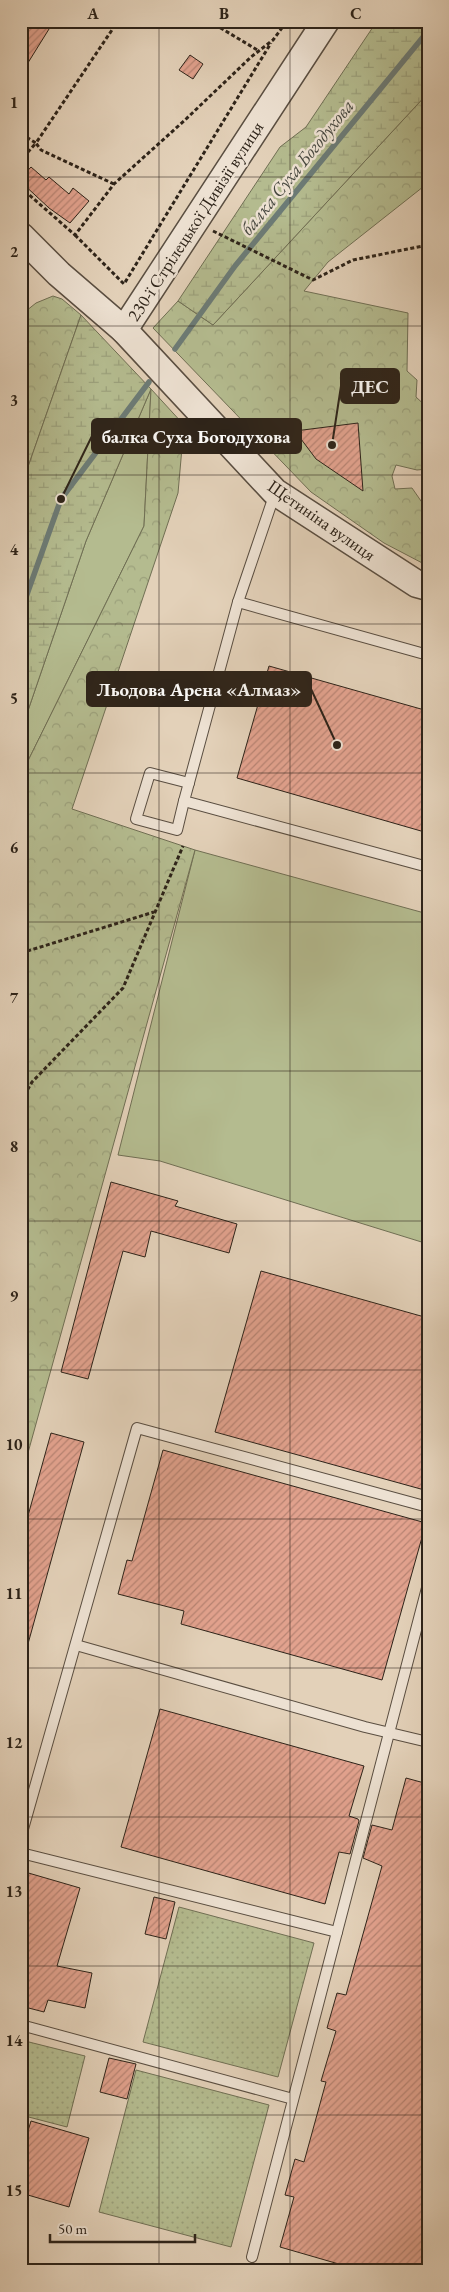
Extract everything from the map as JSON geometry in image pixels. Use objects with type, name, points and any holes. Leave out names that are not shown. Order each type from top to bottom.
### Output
[{"type":"street","name":"230-ї Стрілецької Дивізії вулиця","points":[[21,236],[59,274],[124,330],[326,21]]},
{"type":"street","name":"Щетиніна вулиця","points":[[124,330],[275,492],[417,584],[428,588]]},
{"type":"lane","points":[[189,783],[150,773],[136,819],[177,830],[238,602],[275,492]]},
{"type":"lane","points":[[238,602],[428,655]]},
{"type":"lane","points":[[184,802],[428,867]]},
{"type":"lane","points":[[21,1836],[137,1428],[428,1507]]},
{"type":"lane","points":[[252,2257],[428,1584]]},
{"type":"lane","points":[[76,1645],[389,1733],[428,1742]]},
{"type":"lane","points":[[21,1853],[336,1932]]},
{"type":"lane","points":[[21,2025],[293,2099]]},
{"type":"path","points":[[21,160],[36,143],[118,21]]},
{"type":"path","points":[[209,21],[259,51]]},
{"type":"path","points":[[21,178],[27,193],[74,235],[124,284],[273,40],[288,21]]},
{"type":"path","points":[[74,235],[114,184],[273,40]]},
{"type":"path","points":[[21,134],[36,143],[42,150],[114,184]]},
{"type":"path","points":[[21,199],[27,193]]},
{"type":"path","points":[[234,242],[313,280],[353,260],[428,245]]},
{"type":"path","points":[[21,1101],[32,1082],[123,988],[183,846]]},
{"type":"path","points":[[21,953],[155,912]]},
{"type":"green space","points":[[377,21],[428,21],[428,93],[213,325],[178,301],[280,147],[306,127]]},
{"type":"green space","points":[[428,93],[428,183],[328,262],[304,291],[408,313],[407,371],[417,380],[416,397],[428,408],[428,469],[417,470],[396,465],[392,476],[395,489],[412,488],[428,511],[428,566],[384,543],[311,492],[153,328],[178,301],[213,325]]},
{"type":"green space","points":[[53,296],[62,299],[81,315],[21,487],[21,315],[36,303]]},
{"type":"green space","points":[[81,315],[151,389],[86,541],[21,731],[21,487]]},
{"type":"green space","points":[[151,389],[144,526],[21,775],[21,731],[86,541]]},
{"type":"green space","points":[[151,389],[184,425],[178,493],[72,809],[195,850],[21,1478],[21,775],[144,526]]},
{"type":"green space","points":[[195,850],[428,914],[428,1244],[160,1161],[118,1155]]},
{"type":"green space","points":[[179,1907],[314,1943],[278,2077],[143,2042]]},
{"type":"green space","points":[[21,2040],[85,2056],[67,2127],[21,2115]]},
{"type":"green space","points":[[136,2070],[269,2105],[231,2247],[99,2212]]},
{"type":"building","points":[[21,21],[54,21],[21,74]]},
{"type":"building","points":[[190,55],[203,64],[193,79],[179,70]]},
{"type":"building","points":[[31,167],[46,180],[49,177],[69,194],[73,188],[89,201],[70,223],[49,208],[21,182],[21,178]]},
{"type":"building","points":[[358,423],[363,491],[316,459],[295,431]]},
{"type":"building","points":[[269,666],[428,711],[428,833],[237,778]]},
{"type":"building","points":[[111,1182],[178,1201],[175,1206],[237,1224],[229,1253],[151,1231],[145,1257],[123,1251],[88,1379],[61,1372]]},
{"type":"building","points":[[261,1271],[428,1318],[428,1491],[215,1432]]},
{"type":"building","points":[[51,1433],[84,1442],[26,1651],[21,1650],[21,1541]]},
{"type":"building","points":[[163,1450],[426,1523],[382,1680],[181,1624],[184,1611],[118,1594],[127,1560],[132,1561]]},
{"type":"building","points":[[160,1709],[364,1766],[349,1816],[359,1821],[350,1854],[339,1852],[325,1904],[121,1847]]},
{"type":"building","points":[[406,1778],[428,1784],[428,2271],[363,2271],[280,2247],[294,2197],[285,2195],[295,2159],[304,2162],[326,2082],[321,2081],[336,2031],[327,2028],[337,1993],[346,1995],[382,1866],[363,1858],[372,1825],[392,1830]]},
{"type":"building","points":[[25,1872],[80,1888],[57,1966],[92,1973],[85,2008],[48,2000],[44,2012],[21,2006],[21,1886]]},
{"type":"building","points":[[154,1897],[175,1902],[166,1939],[145,1934]]},
{"type":"building","points":[[109,2058],[136,2064],[127,2099],[100,2092]]},
{"type":"building","points":[[31,2121],[89,2138],[69,2207],[21,2193],[21,2154]]},
{"type":"waterway","name":"балка Суха Богодухова","points":[[175,349],[235,266],[428,31]]},
{"type":"waterway","name":"балка Суха Богодухова","points":[[21,611],[61,499],[149,382]]},
{"type":"place","name":"ДЕС","points":[[332,445]]},
{"type":"place","name":"балка Суха Богодухова","points":[[61,499]]},
{"type":"place","name":"Льодова Арена «Алмаз»","points":[[337,745]]}]
